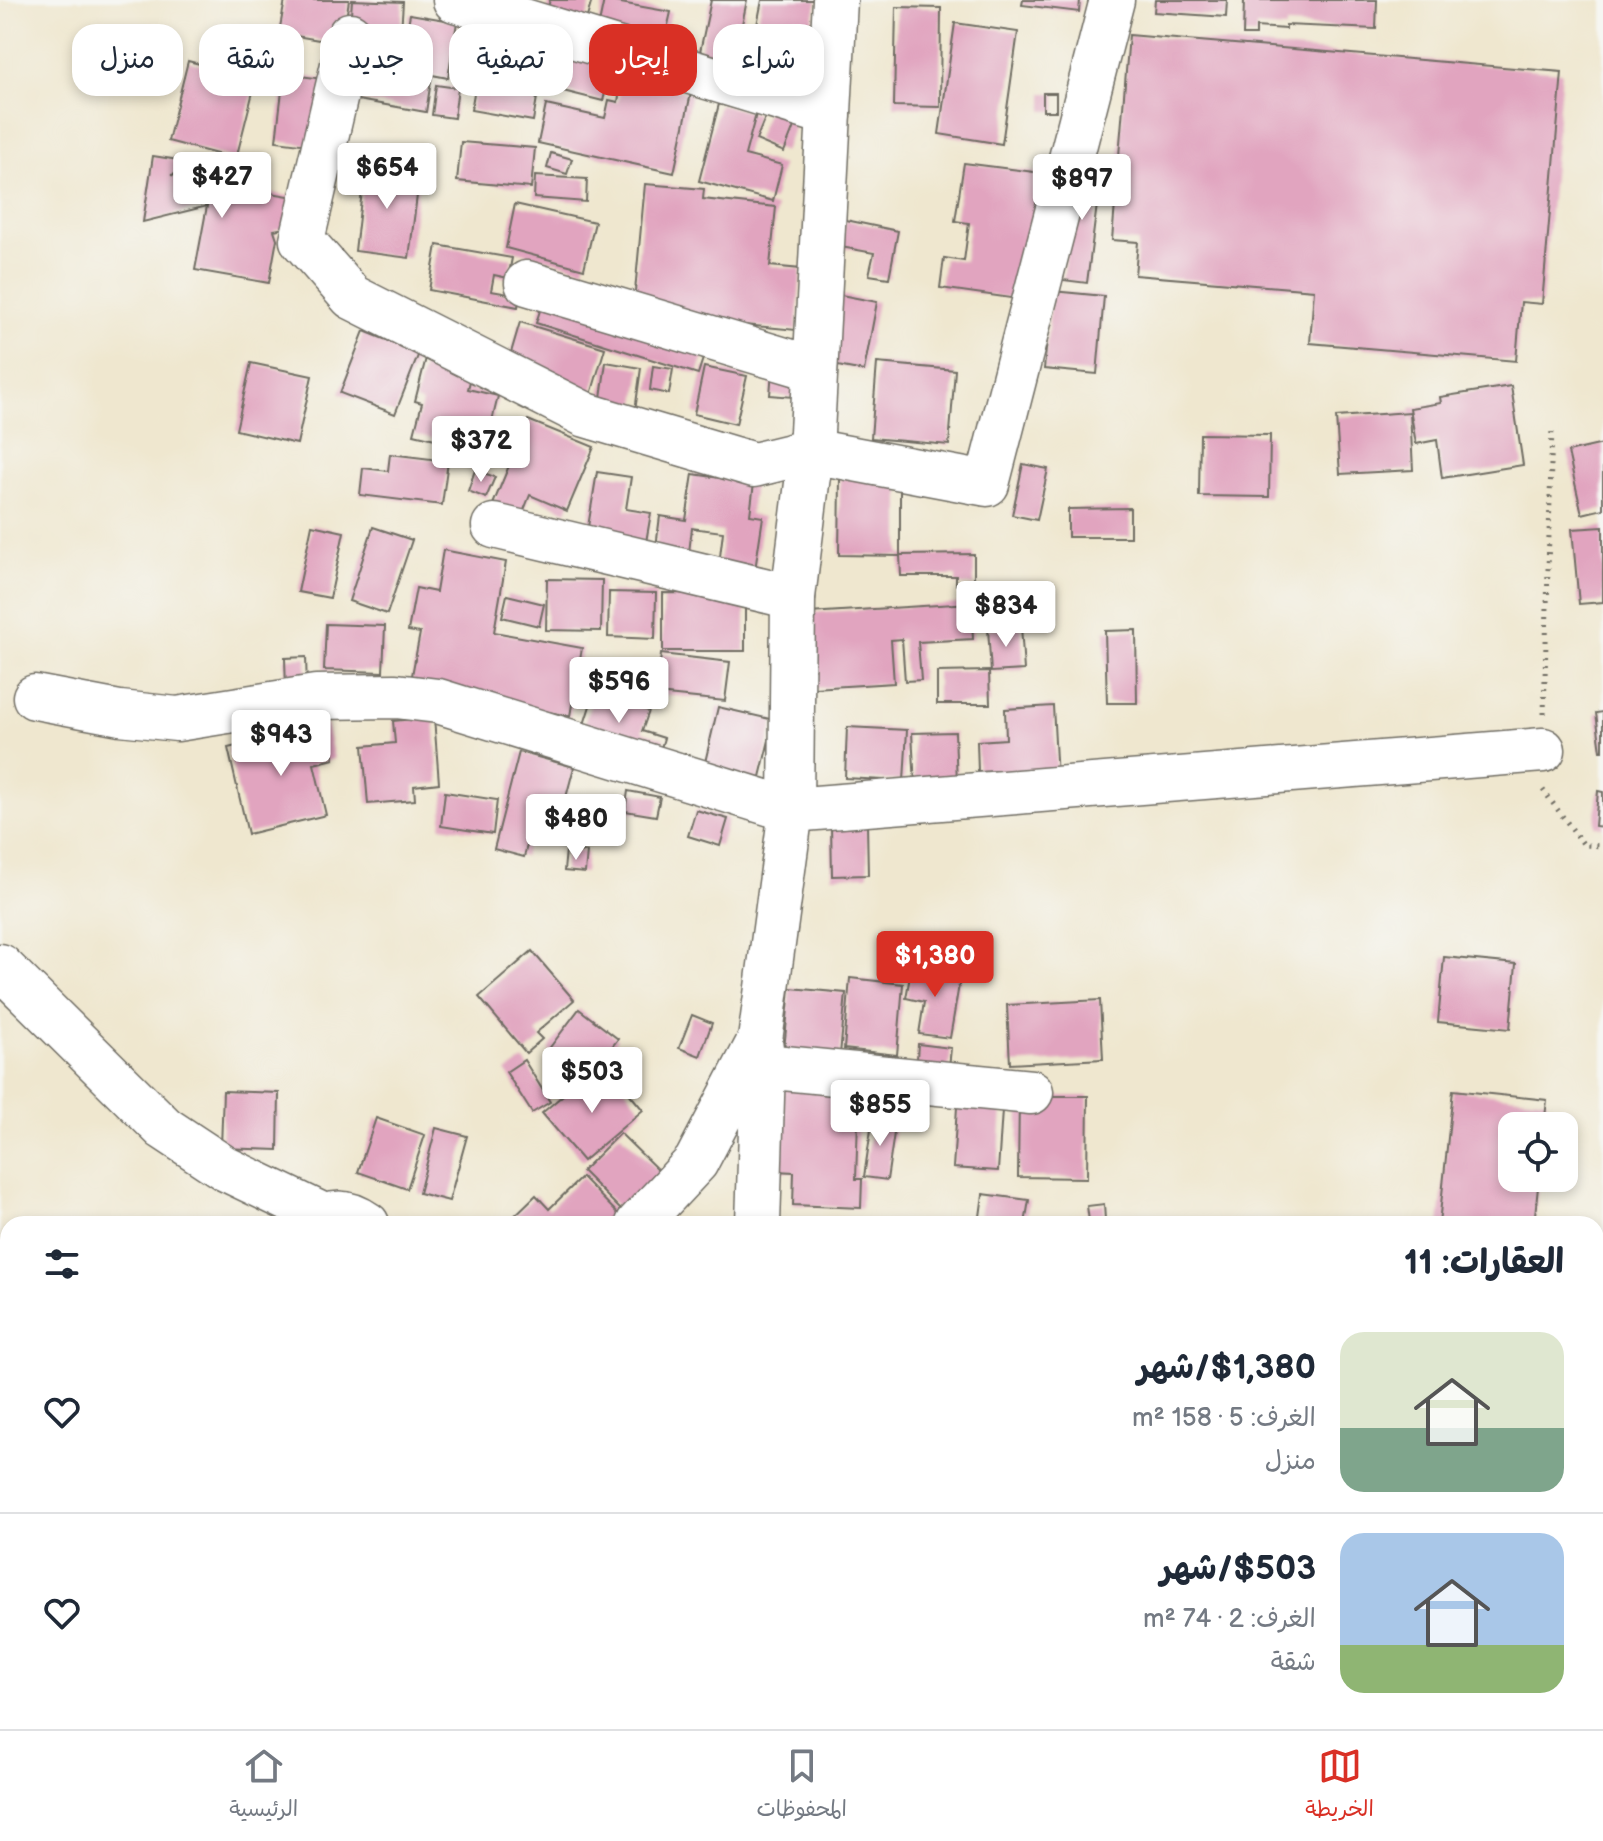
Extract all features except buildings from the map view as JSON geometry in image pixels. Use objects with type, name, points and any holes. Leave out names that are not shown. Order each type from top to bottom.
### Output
[{"type":"street","points":[[455,0],[829,114]]},
{"type":"street","points":[[758,1216],[761,1053],[791,810],[793,597],[811,451],[835,0]]},
{"type":"street","points":[[336,96],[302,240],[352,297],[586,415],[754,465],[811,451],[987,484],[1112,0]]},
{"type":"street","points":[[527,283],[815,369]]},
{"type":"street","points":[[494,526],[793,597]]},
{"type":"street","points":[[35,697],[120,713],[177,719],[316,697],[396,696],[438,701],[791,810],[1543,750]]},
{"type":"street","points":[[0,966],[164,1128],[226,1169],[311,1216]]},
{"type":"street","points":[[761,1053],[1031,1092]]},
{"type":"street","points":[[645,1216],[696,1162],[761,1053]]},
{"type":"street","points":[[328,1216],[339,1212],[348,1216]]},
{"type":"path","points":[[1552,427],[1543,750],[1528,770],[1584,845],[1603,846]]}]
